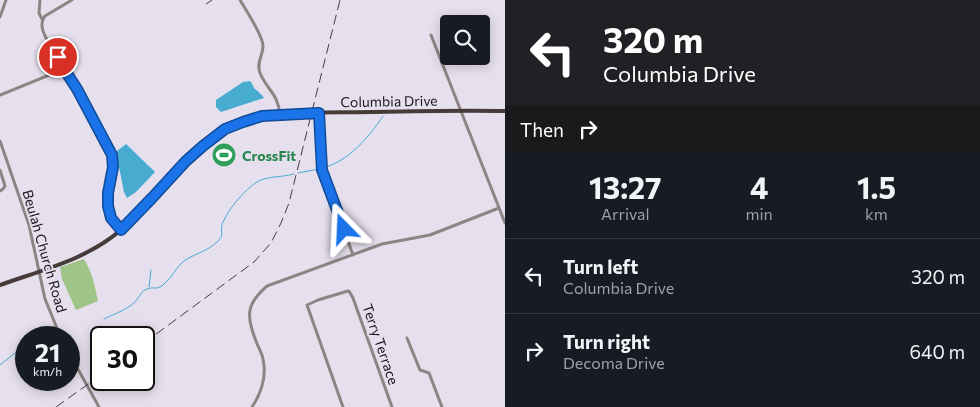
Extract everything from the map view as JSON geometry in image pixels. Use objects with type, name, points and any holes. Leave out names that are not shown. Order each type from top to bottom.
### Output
[{"type":"main road","name":"Columbia Drive","points":[[0,285],[86,254],[121,230],[186,161],[210,140],[225,129],[243,122],[262,116],[319,113],[505,111]]},
{"type":"street","points":[[0,17],[6,0]]},
{"type":"street","points":[[40,0],[40,13],[46,36],[112,155],[113,167],[108,193],[108,206],[111,218],[121,230]]},
{"type":"street","points":[[42,20],[51,12],[72,0]]},
{"type":"street","points":[[240,0],[262,41],[259,71],[278,102],[280,115]]},
{"type":"street","points":[[431,35],[505,223]]},
{"type":"street","points":[[0,95],[64,69]]},
{"type":"street","points":[[319,113],[322,170],[353,255]]},
{"type":"street","name":"Beulah Church Road","points":[[0,141],[29,225],[47,305],[56,326]]},
{"type":"street","points":[[0,172],[5,186],[0,191]]},
{"type":"street","points":[[252,407],[263,387],[265,372],[263,359],[249,318],[251,306],[256,296],[267,286],[382,244],[430,235],[499,208]]},
{"type":"street","name":"Terry Terrace","points":[[343,407],[307,305],[319,299],[348,290],[353,298],[392,407]]},
{"type":"street","points":[[407,338],[420,370],[428,373],[442,407]]},
{"type":"street","points":[[80,373],[99,407]]},
{"type":"green space","points":[[84,259],[91,274],[98,301],[76,310],[62,279],[60,267]]},
{"type":"water","points":[[250,81],[264,98],[221,112],[216,107],[216,100],[243,82]]},
{"type":"water","points":[[126,144],[155,172],[136,192],[127,198],[124,192],[116,152]]},
{"type":"waterway","points":[[323,168],[350,154],[365,140],[383,116]]},
{"type":"waterway","points":[[298,173],[319,169]]},
{"type":"waterway","points":[[104,319],[134,303],[145,290],[162,286],[184,261],[217,242],[221,238],[222,224],[228,213],[242,195],[253,185],[264,179],[294,174]]},
{"type":"waterway","points":[[149,287],[151,270]]},
{"type":"waterway","points":[[0,365],[15,353]]},
{"type":"railway","points":[[206,4],[212,0]]},
{"type":"railway","points":[[155,335],[254,262],[271,243],[289,203],[340,0]]},
{"type":"railway","points":[[56,407],[90,383]]},
{"type":"place","name":"CrossFit","points":[[224,155]]},
{"type":"route","points":[[58,57],[112,155],[113,167],[108,193],[108,206],[111,218],[121,230],[186,161],[225,129],[262,116],[319,113],[320,158],[324,180],[344,229]]}]
